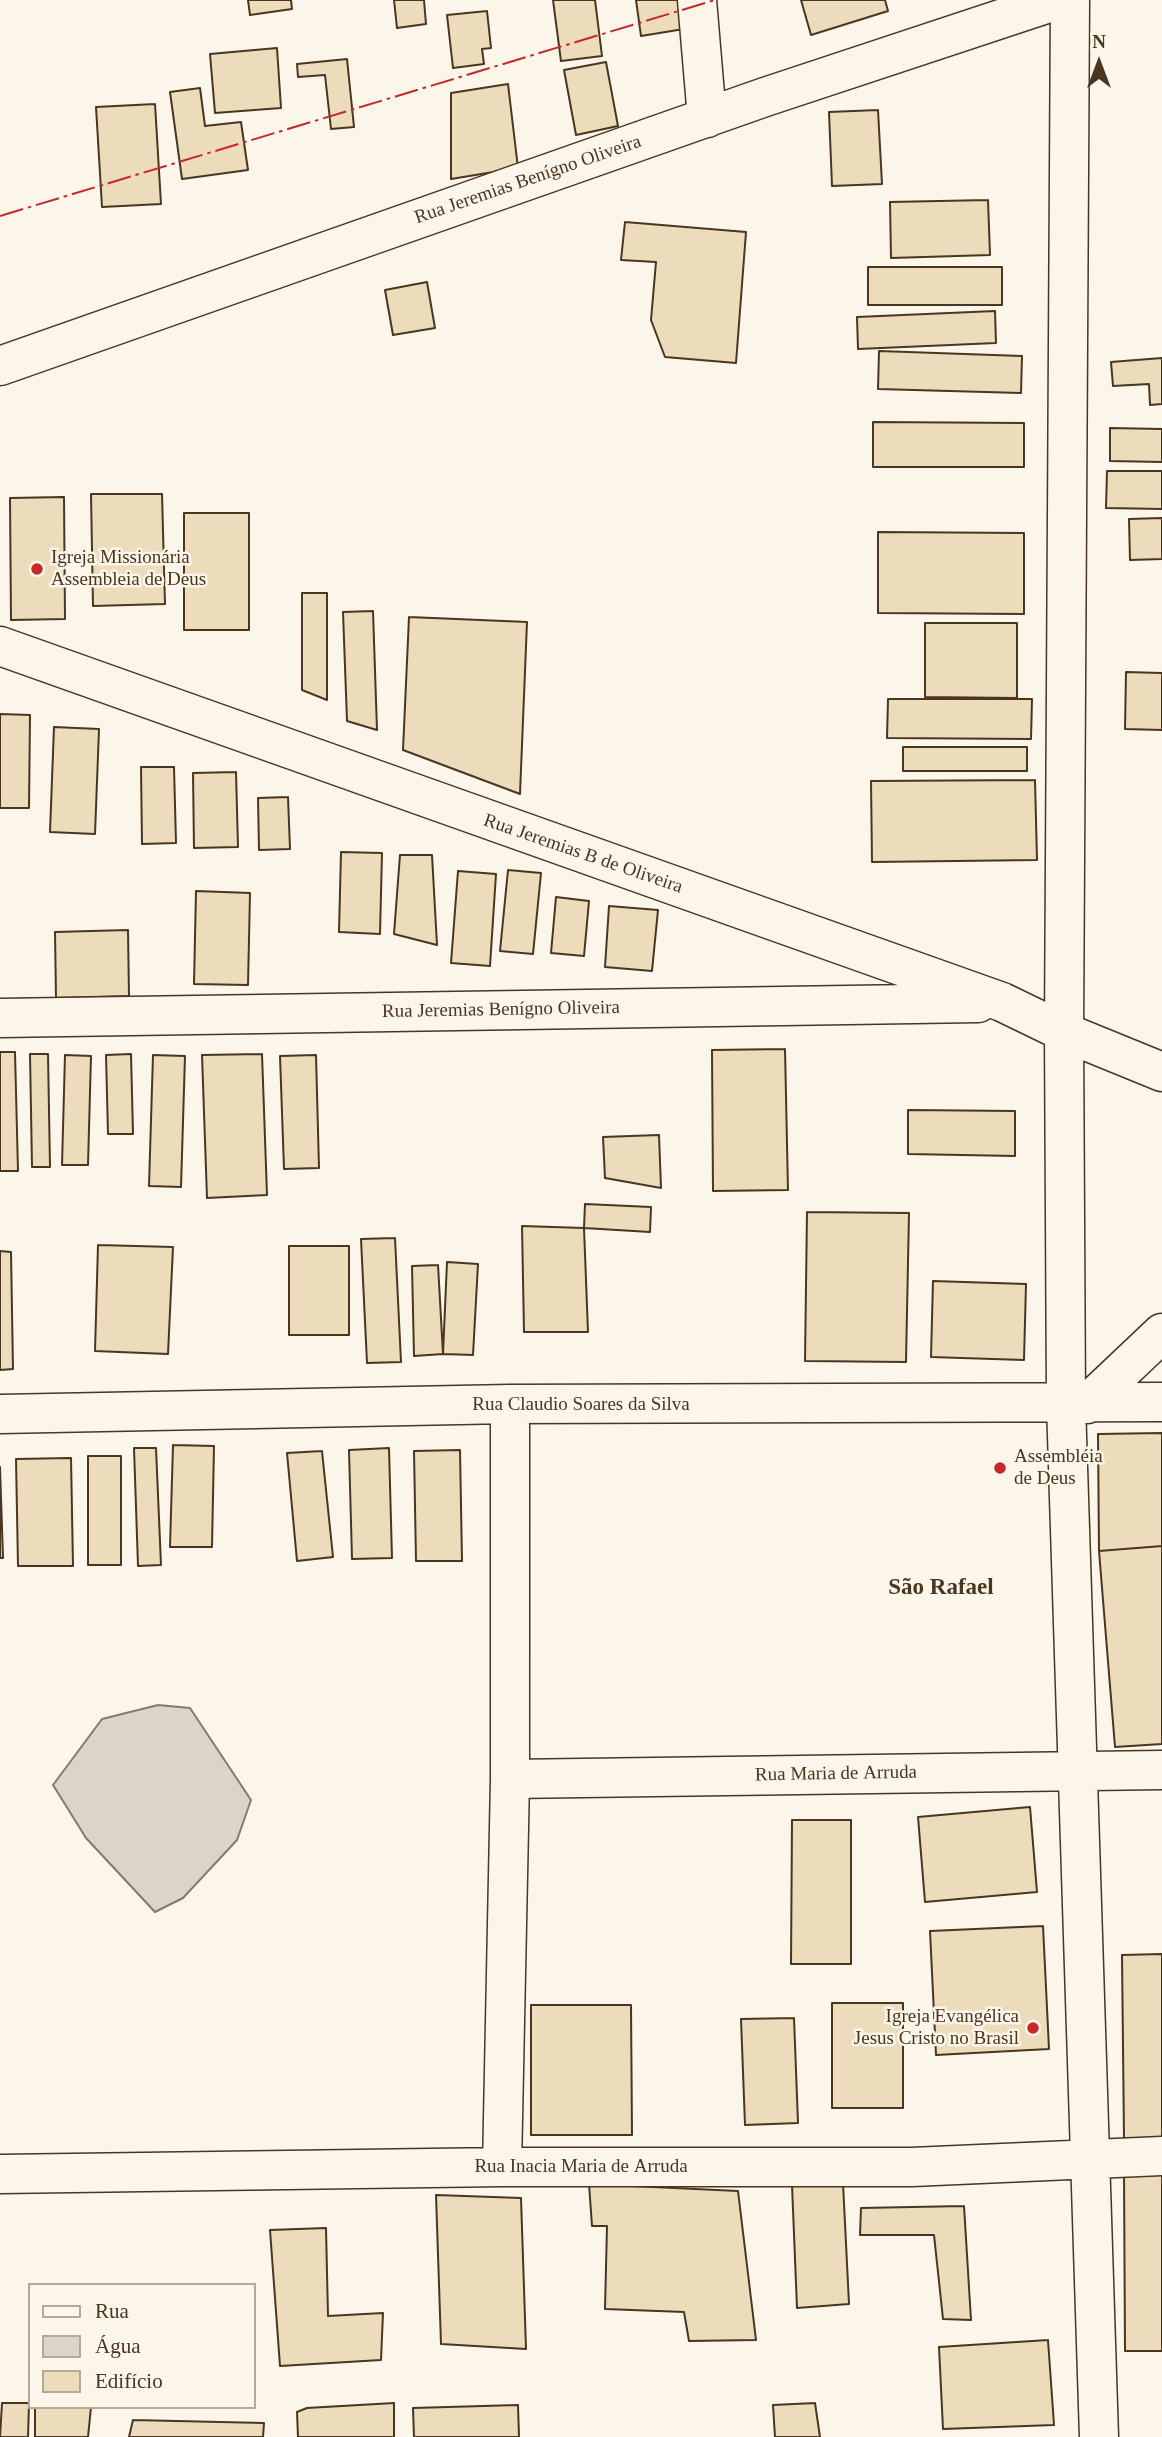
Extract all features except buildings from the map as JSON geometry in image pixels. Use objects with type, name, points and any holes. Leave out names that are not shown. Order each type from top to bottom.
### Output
[{"type":"street","points":[[697,0],[707,118]]},
{"type":"street","name":"Rua Jeremias Benígno Oliveira","points":[[0,366],[707,118],[1058,0]]},
{"type":"street","points":[[1070,0],[1064,1032],[1077,1404],[1078,1771],[1099,2437]]},
{"type":"street","name":"Rua Jeremias B de Oliveira","points":[[0,646],[1002,1002],[1064,1032],[1162,1072]]},
{"type":"street","name":"Rua Jeremias Benígno Oliveira","points":[[0,1018],[1002,1002]]},
{"type":"street","points":[[1077,1404],[1162,1333]]},
{"type":"street","name":"Rua Claudio Soares da Silva","points":[[0,1415],[510,1404],[1162,1402]]},
{"type":"street","points":[[502,2167],[510,1780],[510,1404]]},
{"type":"street","name":"Rua Maria de Arruda","points":[[510,1780],[1162,1770]]},
{"type":"street","name":"Rua Inacia Maria de Arruda","points":[[0,2174],[502,2167],[912,2167],[1162,2156]]},
{"type":"water","points":[[158,1705],[190,1708],[251,1800],[237,1840],[183,1898],[155,1912],[86,1838],[53,1785],[102,1719]]},
{"type":"power","points":[[0,216],[715,0]]},
{"type":"place","name":"Igreja Missionária Assembleia de Deus","points":[[37,569]]},
{"type":"place","name":"Assembléia de Deus","points":[[1000,1468]]},
{"type":"place","name":"Igreja Evangélica Jesus Cristo no Brasil","points":[[1033,2028]]},
{"type":"district","name":"São Rafael","points":[[941,1588]]}]
